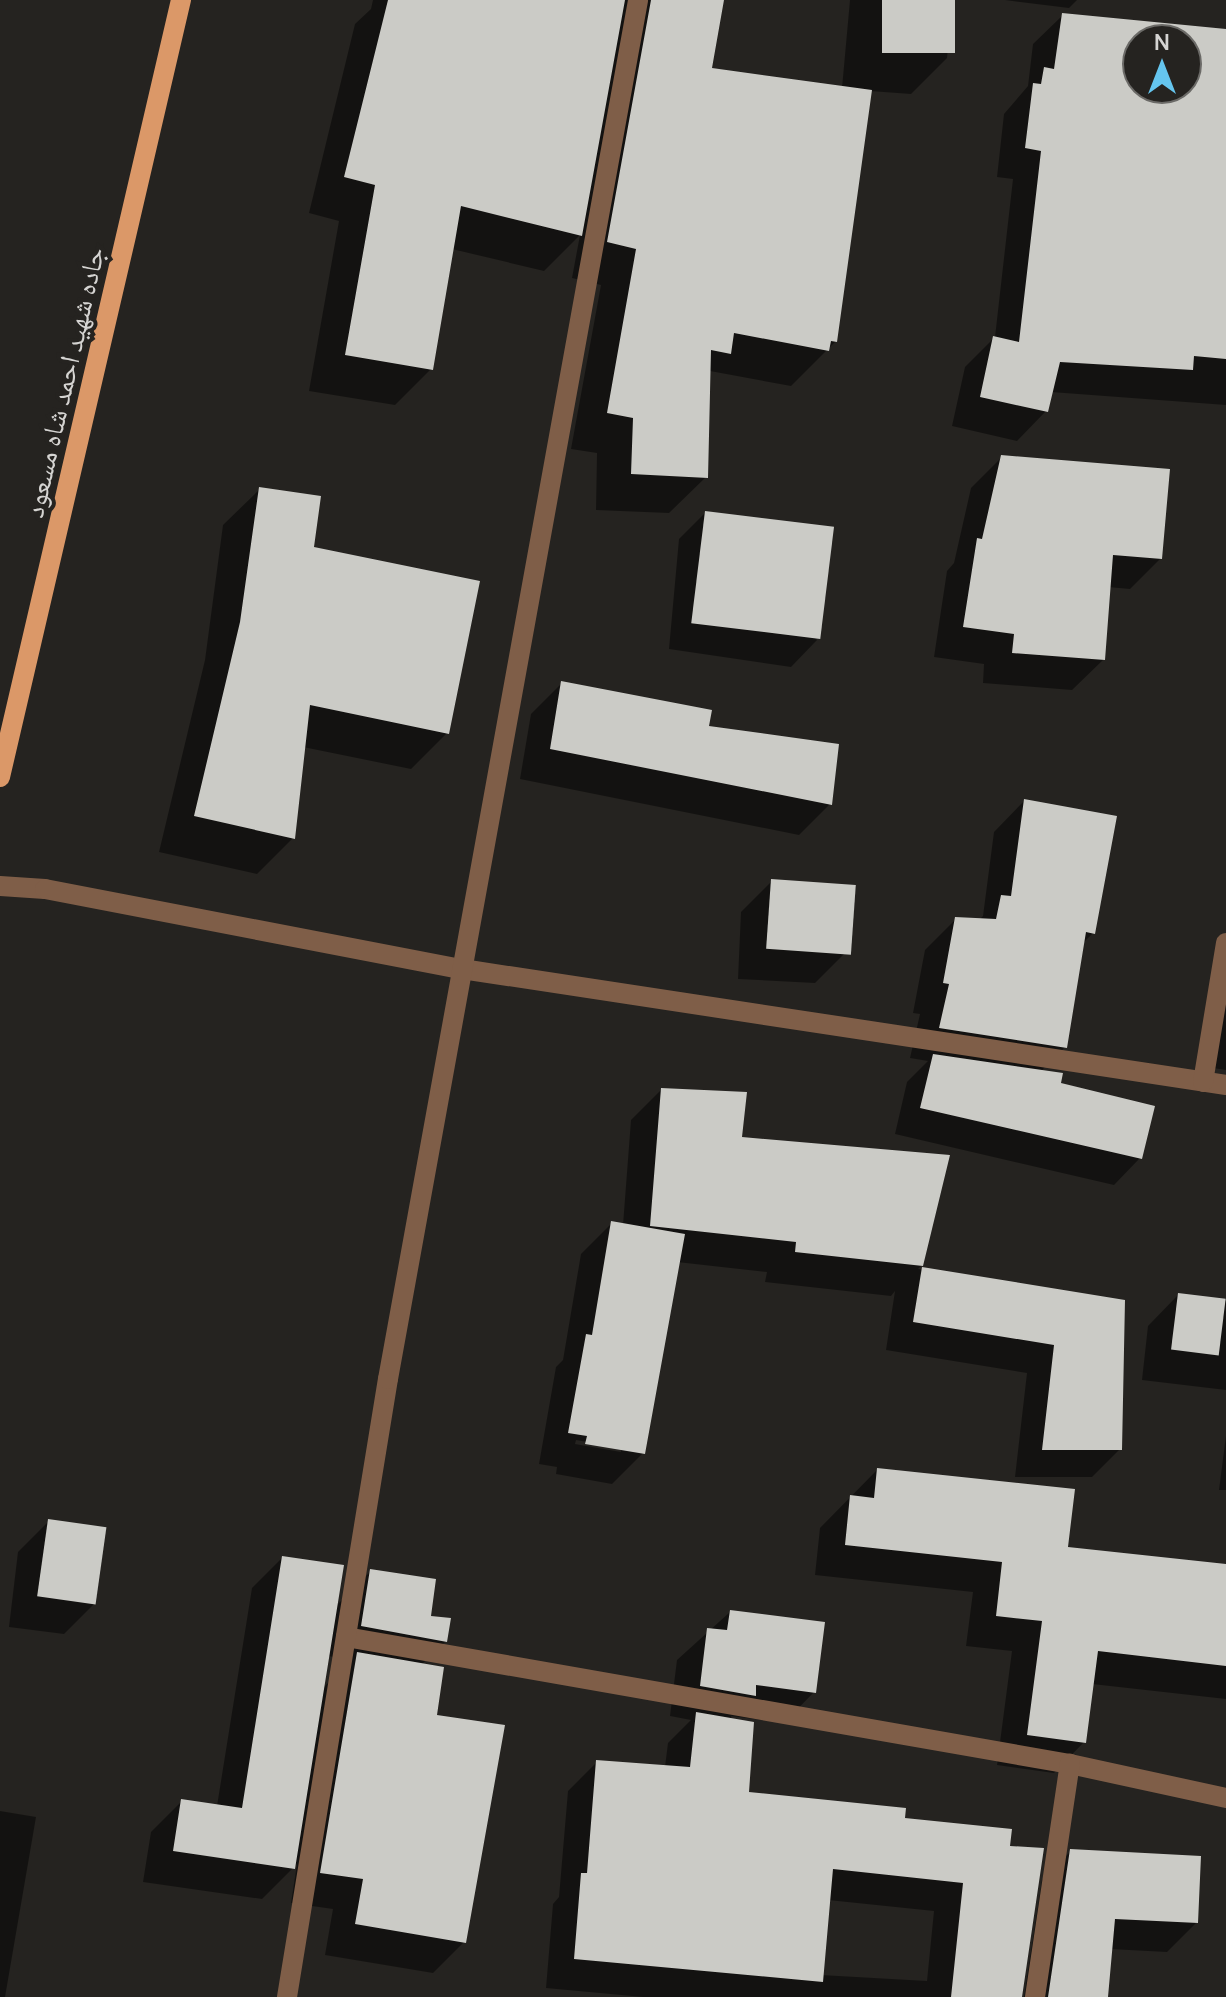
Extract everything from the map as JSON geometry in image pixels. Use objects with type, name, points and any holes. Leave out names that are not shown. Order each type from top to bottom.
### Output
[{"type":"main road","name":"جاده شهيد احمد شاه مسعود","points":[[0,777],[181,0]]},
{"type":"street","points":[[287,1997],[388,1379],[638,0]]},
{"type":"street","points":[[0,886],[45,889],[462,969],[1226,1085]]},
{"type":"street","points":[[1203,1082],[1226,943]]},
{"type":"street","points":[[346,1637],[1070,1764],[1226,1798]]},
{"type":"street","points":[[1035,1997],[1070,1764]]},
{"type":"building","points":[[388,0],[625,0],[582,236],[461,206],[433,370],[345,355],[375,185],[344,177]]},
{"type":"building","points":[[651,0],[724,0],[712,68],[872,90],[837,342],[831,341],[829,351],[734,333],[731,354],[711,350],[708,478],[631,474],[633,418],[607,413],[636,249],[607,242]]},
{"type":"building","points":[[882,0],[955,0],[955,53],[882,53]]},
{"type":"building","points":[[1062,13],[1175,24],[1122,24],[1122,104],[1202,104],[1202,27],[1226,29],[1226,359],[1194,356],[1193,370],[1060,362],[1048,412],[980,397],[993,336],[1019,342],[1041,151],[1025,148],[1033,83],[1041,84],[1044,67],[1054,69]]},
{"type":"building","points":[[1001,455],[1170,469],[1162,559],[1113,555],[1105,660],[1012,653],[1014,634],[963,627],[977,538],[982,539]]},
{"type":"building","points":[[259,487],[321,496],[314,547],[480,581],[449,734],[310,705],[295,839],[194,816],[240,622]]},
{"type":"building","points":[[705,511],[834,527],[820,639],[691,623]]},
{"type":"building","points":[[561,681],[712,710],[709,726],[839,744],[832,805],[550,749]]},
{"type":"building","points":[[1024,799],[1117,816],[1095,934],[1086,932],[1067,1048],[939,1028],[949,984],[943,983],[955,917],[996,919],[1001,895],[1011,896]]},
{"type":"building","points":[[771,879],[856,885],[851,955],[766,949]]},
{"type":"building","points":[[933,1054],[1063,1073],[1061,1083],[1155,1106],[1142,1159],[920,1108]]},
{"type":"building","points":[[661,1088],[747,1092],[742,1137],[950,1155],[923,1266],[795,1252],[796,1242],[650,1226]]},
{"type":"building","points":[[611,1221],[685,1234],[645,1454],[585,1444],[587,1436],[568,1433],[586,1334],[592,1335]]},
{"type":"building","points":[[922,1267],[1125,1300],[1122,1450],[1042,1450],[1054,1345],[913,1322]]},
{"type":"building","points":[[1178,1293],[1226,1299],[1219,1355],[1171,1350]]},
{"type":"building","points":[[877,1468],[1075,1489],[1068,1547],[1226,1564],[1226,1666],[1098,1651],[1086,1743],[1027,1735],[1042,1621],[996,1616],[1002,1562],[845,1545],[850,1495],[874,1498]]},
{"type":"building","points":[[48,1519],[106,1527],[96,1604],[37,1596]]},
{"type":"building","points":[[282,1556],[344,1565],[295,1869],[173,1851],[181,1799],[242,1808]]},
{"type":"building","points":[[370,1569],[436,1579],[431,1616],[451,1618],[447,1642],[361,1626]]},
{"type":"building","points":[[730,1610],[825,1622],[816,1693],[756,1685],[756,1696],[700,1686],[707,1628],[727,1630]]},
{"type":"building","points":[[357,1652],[444,1667],[437,1715],[505,1725],[466,1943],[355,1924],[363,1879],[320,1873]]},
{"type":"building","points":[[696,1712],[754,1722],[749,1792],[906,1808],[905,1818],[1012,1829],[1010,1846],[1044,1848],[1022,1997],[951,1997],[963,1883],[833,1869],[823,1982],[574,1959],[581,1873],[587,1873],[596,1760],[690,1767]]},
{"type":"building","points":[[1070,1849],[1201,1856],[1198,1923],[1115,1919],[1108,1997],[1048,1997]]}]
